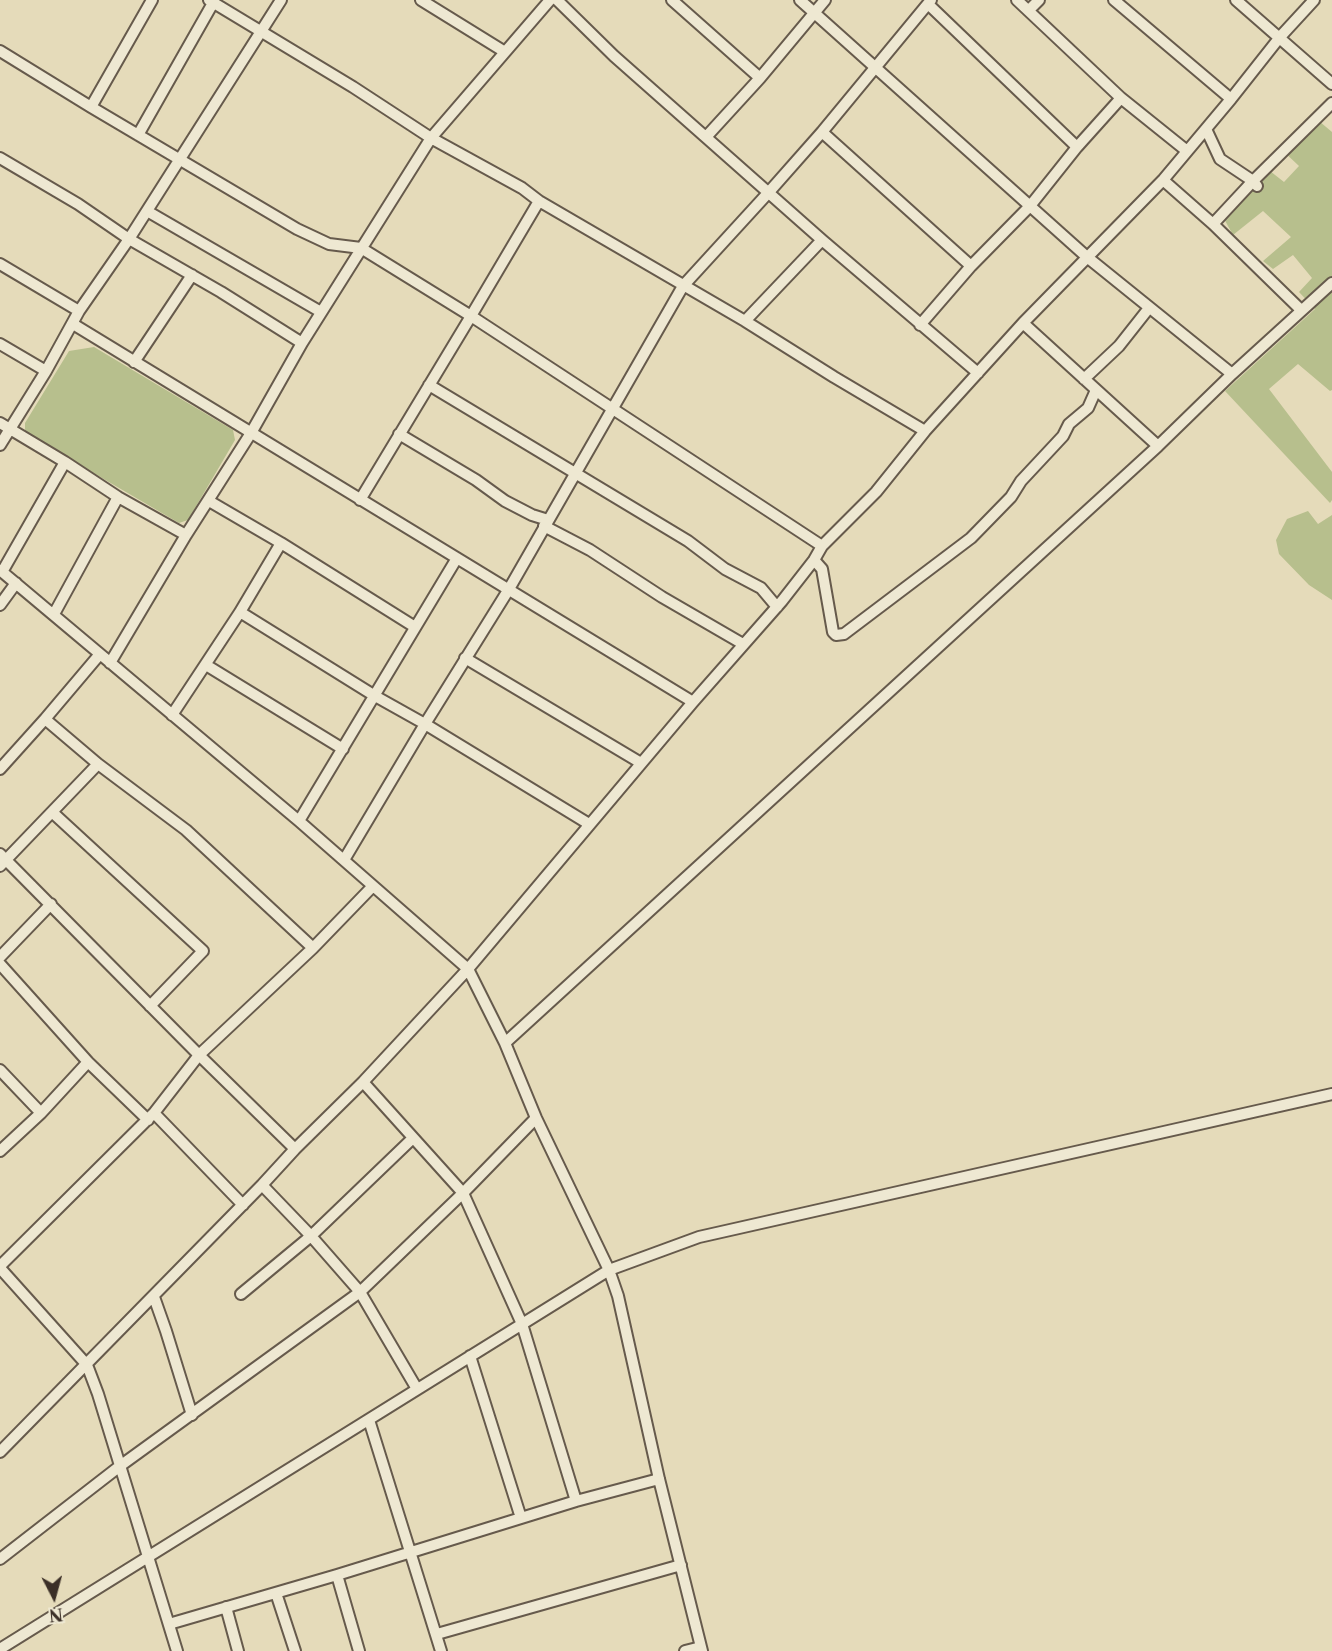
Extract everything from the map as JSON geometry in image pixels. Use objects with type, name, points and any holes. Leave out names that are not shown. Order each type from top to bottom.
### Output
[{"type":"street","points":[[91,107],[152,0]]},
{"type":"street","points":[[0,444],[5,426],[46,371],[79,311],[129,239],[281,0]]},
{"type":"street","points":[[422,0],[505,52]]},
{"type":"street","points":[[110,663],[186,535],[251,433],[302,343],[431,138],[550,0]]},
{"type":"street","points":[[557,0],[614,56],[822,240],[978,373]]},
{"type":"street","points":[[672,0],[760,78]]},
{"type":"street","points":[[800,0],[1087,257],[1232,374]]},
{"type":"street","points":[[706,137],[760,78],[825,0]]},
{"type":"street","points":[[1017,0],[1121,98],[1187,151]]},
{"type":"street","points":[[1029,10],[1039,0]]},
{"type":"street","points":[[1114,0],[1232,99]]},
{"type":"street","points":[[1236,0],[1332,84]]},
{"type":"street","points":[[0,1452],[363,1082],[468,969],[589,824],[777,606],[814,560],[822,546],[876,492],[925,431],[1023,323],[1163,180],[1314,0]]},
{"type":"street","points":[[138,135],[211,2],[353,87],[431,138],[522,188],[539,201],[745,321],[925,431]]},
{"type":"street","points":[[344,860],[508,589],[683,286],[822,132],[929,2],[1077,147]]},
{"type":"street","points":[[0,51],[297,229],[329,244],[361,248],[471,316],[822,546]]},
{"type":"street","points":[[920,325],[971,266],[1030,206],[1077,147],[1121,98]]},
{"type":"street","points":[[1214,224],[1332,103]]},
{"type":"street","points":[[1206,129],[1220,159],[1255,184]]},
{"type":"street","points":[[822,132],[971,266]]},
{"type":"street","points":[[0,158],[302,343]]},
{"type":"street","points":[[1163,180],[1214,224],[1301,310]]},
{"type":"street","points":[[360,500],[539,201]]},
{"type":"street","points":[[147,211],[321,312]]},
{"type":"street","points":[[745,321],[822,240]]},
{"type":"street","points":[[0,264],[79,311]]},
{"type":"street","points":[[134,362],[192,275]]},
{"type":"street","points":[[505,1043],[1158,446],[1232,374],[1332,283]]},
{"type":"street","points":[[1084,379],[1119,346],[1149,308]]},
{"type":"street","points":[[1023,323],[1158,446]]},
{"type":"street","points":[[73,324],[693,702]]},
{"type":"street","points":[[0,344],[46,371]]},
{"type":"street","points":[[429,385],[688,541],[725,569],[761,588],[777,606]]},
{"type":"street","points":[[814,560],[822,569],[833,632],[836,635],[844,634],[971,538],[1011,497],[1021,481],[1064,436],[1069,424],[1088,408],[1096,390]]},
{"type":"street","points":[[5,426],[118,497],[186,535]]},
{"type":"street","points":[[399,434],[476,480],[505,501],[590,550],[662,597],[743,644]]},
{"type":"street","points":[[65,462],[1,571],[299,821],[468,969],[505,1043],[536,1118],[609,1270],[702,1649],[685,1651]]},
{"type":"street","points":[[54,614],[118,497]]},
{"type":"street","points":[[208,501],[281,543],[415,627]]},
{"type":"street","points":[[172,716],[240,612],[281,543]]},
{"type":"street","points":[[299,821],[457,558]]},
{"type":"street","points":[[0,605],[16,583]]},
{"type":"street","points":[[240,612],[589,824]]},
{"type":"street","points":[[0,769],[100,654]]},
{"type":"street","points":[[465,658],[641,763]]},
{"type":"street","points":[[206,665],[343,749]]},
{"type":"street","points":[[45,719],[98,764],[186,830],[313,948]]},
{"type":"street","points":[[98,764],[2,860],[51,903],[198,1055],[295,1149]]},
{"type":"street","points":[[52,812],[203,951],[150,1006]]},
{"type":"street","points":[[177,1651],[87,1365],[0,1267],[151,1116],[198,1055],[313,948],[373,886]]},
{"type":"street","points":[[0,957],[51,903]]},
{"type":"street","points":[[0,964],[88,1062],[151,1116],[243,1205]]},
{"type":"street","points":[[0,1151],[41,1113],[88,1062]]},
{"type":"street","points":[[0,1070],[41,1113]]},
{"type":"street","points":[[363,1082],[463,1193],[522,1324],[576,1502]]},
{"type":"street","points":[[0,1649],[609,1270],[699,1237],[1332,1094]]},
{"type":"street","points":[[0,1558],[120,1466],[360,1292],[463,1193],[536,1118]]},
{"type":"street","points":[[241,1294],[311,1236],[413,1138]]},
{"type":"street","points":[[262,1185],[360,1292],[417,1389]]},
{"type":"street","points":[[154,1297],[192,1415]]},
{"type":"street","points":[[470,1356],[521,1518]]},
{"type":"street","points":[[369,1420],[441,1651]]},
{"type":"street","points":[[168,1624],[659,1479]]},
{"type":"street","points":[[437,1634],[681,1565]]},
{"type":"street","points":[[336,1575],[359,1651]]},
{"type":"street","points":[[276,1593],[295,1651]]},
{"type":"street","points":[[226,1607],[238,1651]]},
{"type":"green space","points":[[1313,116],[1332,132],[1332,390],[1330,391],[1298,364],[1269,389],[1332,472],[1332,500],[1330,503],[1225,391],[1315,309],[1299,292],[1312,278],[1293,255],[1273,269],[1263,261],[1291,237],[1263,211],[1233,235],[1223,217],[1270,171],[1284,182],[1299,166],[1282,150]]},
{"type":"green space","points":[[94,347],[233,430],[235,440],[188,520],[179,523],[25,433],[25,423],[69,351]]},
{"type":"green space","points":[[1308,511],[1318,524],[1332,515],[1332,600],[1309,585],[1279,554],[1276,540],[1287,519]]}]
